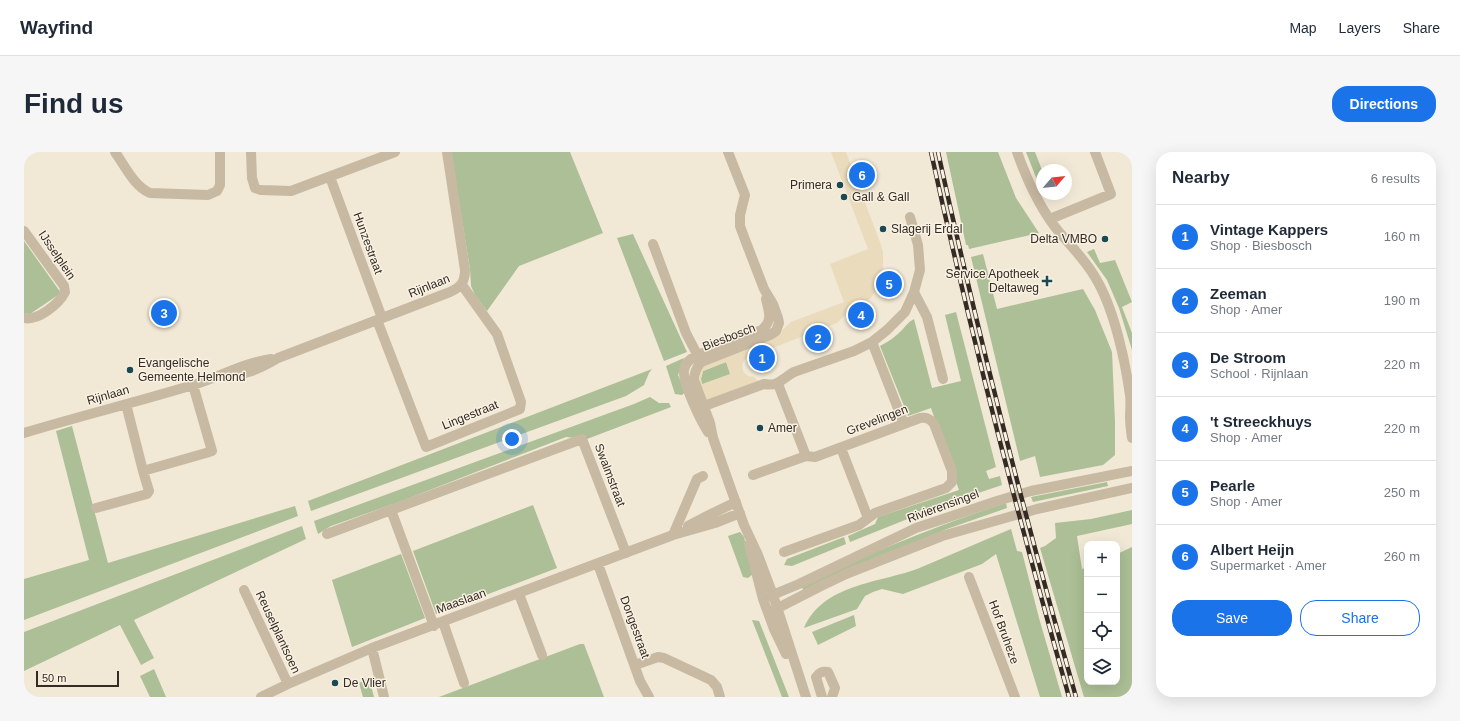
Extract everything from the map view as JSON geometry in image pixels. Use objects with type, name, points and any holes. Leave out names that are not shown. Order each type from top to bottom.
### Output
[{"type":"street","points":[[115,152],[136,183],[150,193],[208,195],[217,191],[220,185],[220,152]]},
{"type":"street","points":[[251,152],[252,178],[255,188],[261,190],[291,191],[395,152]]},
{"type":"street","name":"Rijnlaan","points":[[24,433],[193,385],[221,376],[246,364],[278,358],[450,292],[462,285],[466,270],[447,152]]},
{"type":"street","name":"Biesbosch","points":[[700,358],[759,332],[766,326],[770,319],[764,289],[740,226],[740,214],[745,195],[728,152]]},
{"type":"street","points":[[1017,152],[1028,179],[1050,219],[1059,232],[1086,262],[1096,278],[1103,294],[1113,321],[1131,399],[1130,417],[1132,438]]},
{"type":"street","points":[[1050,219],[1111,194],[1095,152]]},
{"type":"street","name":"Hunzestraat","points":[[330,177],[380,319]]},
{"type":"street","points":[[700,408],[764,384],[778,384],[794,372],[872,342],[887,330],[906,312],[914,292],[920,270],[918,245],[910,218]]},
{"type":"street","name":"IJsselplein","points":[[24,231],[64,286],[65,292],[61,300],[37,317],[28,319],[24,318]]},
{"type":"street","name":"Biesbosch","points":[[652,244],[686,333],[700,358],[694,380],[700,408],[710,423],[713,438],[744,525],[758,555],[768,597]]},
{"type":"street","name":"Lingestraat","points":[[380,319],[426,447],[520,409],[521,402],[497,334],[462,285]]},
{"type":"street","points":[[914,292],[927,317],[943,379]]},
{"type":"street","points":[[872,342],[904,424]]},
{"type":"street","points":[[778,384],[806,456]]},
{"type":"street","points":[[143,471],[212,451],[193,385]]},
{"type":"street","points":[[96,508],[147,494],[149,490],[126,404]]},
{"type":"street","name":"Grevelingen","points":[[753,474],[806,456],[815,457],[920,418],[925,417],[931,420],[934,424],[952,471],[952,482],[946,488],[875,513],[859,525],[784,552]]},
{"type":"street","name":"Swalmstraat","points":[[327,534],[582,439],[626,553]]},
{"type":"street","name":"Grevelingen","points":[[841,448],[868,518]]},
{"type":"street","name":"Rivierensingel","points":[[768,597],[923,526],[1031,491],[1132,471]]},
{"type":"street","points":[[673,535],[698,479],[703,476]]},
{"type":"street","points":[[772,611],[846,574],[942,536],[1037,509],[1132,488]]},
{"type":"street","name":"Maaslaan","points":[[673,535],[736,502]]},
{"type":"street","points":[[391,510],[464,683]]},
{"type":"street","name":"Maaslaan","points":[[261,697],[372,648],[673,535],[714,523],[740,513]]},
{"type":"street","name":"Dongestraat","points":[[598,564],[640,680],[649,697]]},
{"type":"street","name":"Hof Bruheze","points":[[970,577],[1014,697]]},
{"type":"street","name":"Reuselplantsoen","points":[[244,590],[288,684]]},
{"type":"street","points":[[519,594],[542,655]]},
{"type":"street","points":[[768,597],[772,611],[806,697]]},
{"type":"street","points":[[372,648],[384,697]]},
{"type":"street","points":[[635,665],[658,658],[664,658],[711,680],[717,687],[720,697]]},
{"type":"street","points":[[822,697],[816,677],[819,673],[824,671],[828,672],[835,688],[832,697]]},
{"type":"green space","points":[[451,152],[570,152],[603,233],[519,266],[487,311],[475,295],[471,286],[470,269]]},
{"type":"green space","points":[[946,152],[998,152],[1016,198],[1039,233],[969,249],[968,245],[966,245]]},
{"type":"green space","points":[[1026,152],[1035,152],[1040,164],[1036,164],[1036,177]]},
{"type":"green space","points":[[633,234],[687,352],[664,361],[617,238]]},
{"type":"green space","points":[[24,241],[61,293],[30,314],[24,313]]},
{"type":"green space","points":[[1094,249],[1100,263],[1115,260],[1132,302],[1122,307],[1132,333],[1132,350],[1119,308],[1107,280],[1087,252]]},
{"type":"green space","points":[[983,254],[997,309],[1083,289],[1095,310],[1112,352],[1115,455],[1103,465],[1040,477],[1035,456],[1020,461],[971,257]]},
{"type":"green space","points":[[956,312],[996,467],[986,471],[989,479],[1000,476],[1002,485],[940,506],[850,542],[848,536],[875,524],[878,517],[959,490],[931,408],[908,416],[880,346],[889,341],[914,319],[932,388],[961,381],[945,315]]},
{"type":"green space","points":[[684,358],[678,375],[685,392],[682,395],[675,394],[666,366]]},
{"type":"green space","points":[[726,362],[731,374],[702,385],[701,379],[703,371]]},
{"type":"green space","points":[[652,369],[644,385],[626,396],[311,511],[308,501]]},
{"type":"green space","points":[[650,397],[659,403],[669,403],[671,407],[587,439],[566,437],[399,502],[331,526],[318,534],[314,521]]},
{"type":"green space","points":[[72,426],[108,563],[295,506],[298,516],[24,620],[24,579],[89,560],[56,431]]},
{"type":"green space","points":[[1107,482],[1108,486],[1033,502],[1031,497]]},
{"type":"green space","points":[[1006,503],[1007,508],[947,529],[804,591],[801,586],[902,541],[953,521]]},
{"type":"green space","points":[[533,505],[557,568],[436,614],[413,551]]},
{"type":"green space","points":[[1132,510],[1132,524],[1077,536],[1082,569],[1084,568],[1084,685],[1120,685],[1120,553],[1132,547],[1132,697],[1084,697],[1040,548],[1056,538],[1055,523],[1091,519]]},
{"type":"green space","points":[[302,526],[306,539],[134,620],[154,658],[141,665],[120,625],[24,671],[24,632]]},
{"type":"green space","points":[[1011,529],[1017,551],[1022,552],[1062,697],[1040,697],[996,554],[982,564],[903,594],[882,589],[873,592],[865,596],[857,609],[804,628],[813,613],[824,602],[838,594],[853,587],[917,569]]},
{"type":"green space","points":[[740,532],[744,537],[753,574],[748,578],[743,577],[728,536]]},
{"type":"green space","points":[[844,537],[846,544],[792,566],[784,565],[787,559]]},
{"type":"green space","points":[[401,554],[425,618],[352,647],[332,580]]},
{"type":"green space","points":[[854,615],[856,626],[818,645],[812,632]]},
{"type":"green space","points":[[752,620],[759,621],[789,697],[782,697]]},
{"type":"green space","points":[[580,644],[584,644],[604,697],[439,697]]},
{"type":"green space","points":[[154,669],[166,697],[150,697],[140,676]]},
{"type":"green space","points":[[369,678],[374,697],[363,697],[359,683]]},
{"type":"shaded area","points":[[831,152],[846,152],[881,245],[883,252],[883,268],[879,286],[863,306],[845,315],[837,323],[752,356],[750,359],[747,357],[743,362],[742,367],[744,373],[748,376],[754,377],[758,381],[704,401],[699,384],[701,369],[705,364],[773,339],[791,322],[844,302],[830,264],[868,249]],"holes":[[[726,362],[730,374],[702,384],[701,379],[703,371]]]},
{"type":"railway","points":[[931,152],[962,289],[996,426],[1069,697]]},
{"type":"railway","points":[[938,152],[969,289],[1003,426],[1076,697]]},
{"type":"place","name":"Albert Heijn","points":[[862,175]]},
{"type":"place","name":"Primera","points":[[840,185]]},
{"type":"place","name":"Gall & Gall","points":[[844,197]]},
{"type":"place","name":"Slagerij Erdal","points":[[883,229]]},
{"type":"place","name":"Delta VMBO","points":[[1105,239]]},
{"type":"place","name":"Service Apotheek Deltaweg","points":[[1047,281]]},
{"type":"place","name":"Pearle","points":[[889,284]]},
{"type":"place","name":"De Stroom","points":[[164,313]]},
{"type":"place","name":"'t Streeckhuys","points":[[861,315]]},
{"type":"place","name":"Zeeman","points":[[818,338]]},
{"type":"place","name":"Vintage Kappers","points":[[762,358]]},
{"type":"place","name":"Evangelische Gemeente Helmond","points":[[130,370]]},
{"type":"place","name":"Amer","points":[[760,428]]},
{"type":"place","name":"De Vlier","points":[[335,683]]}]
